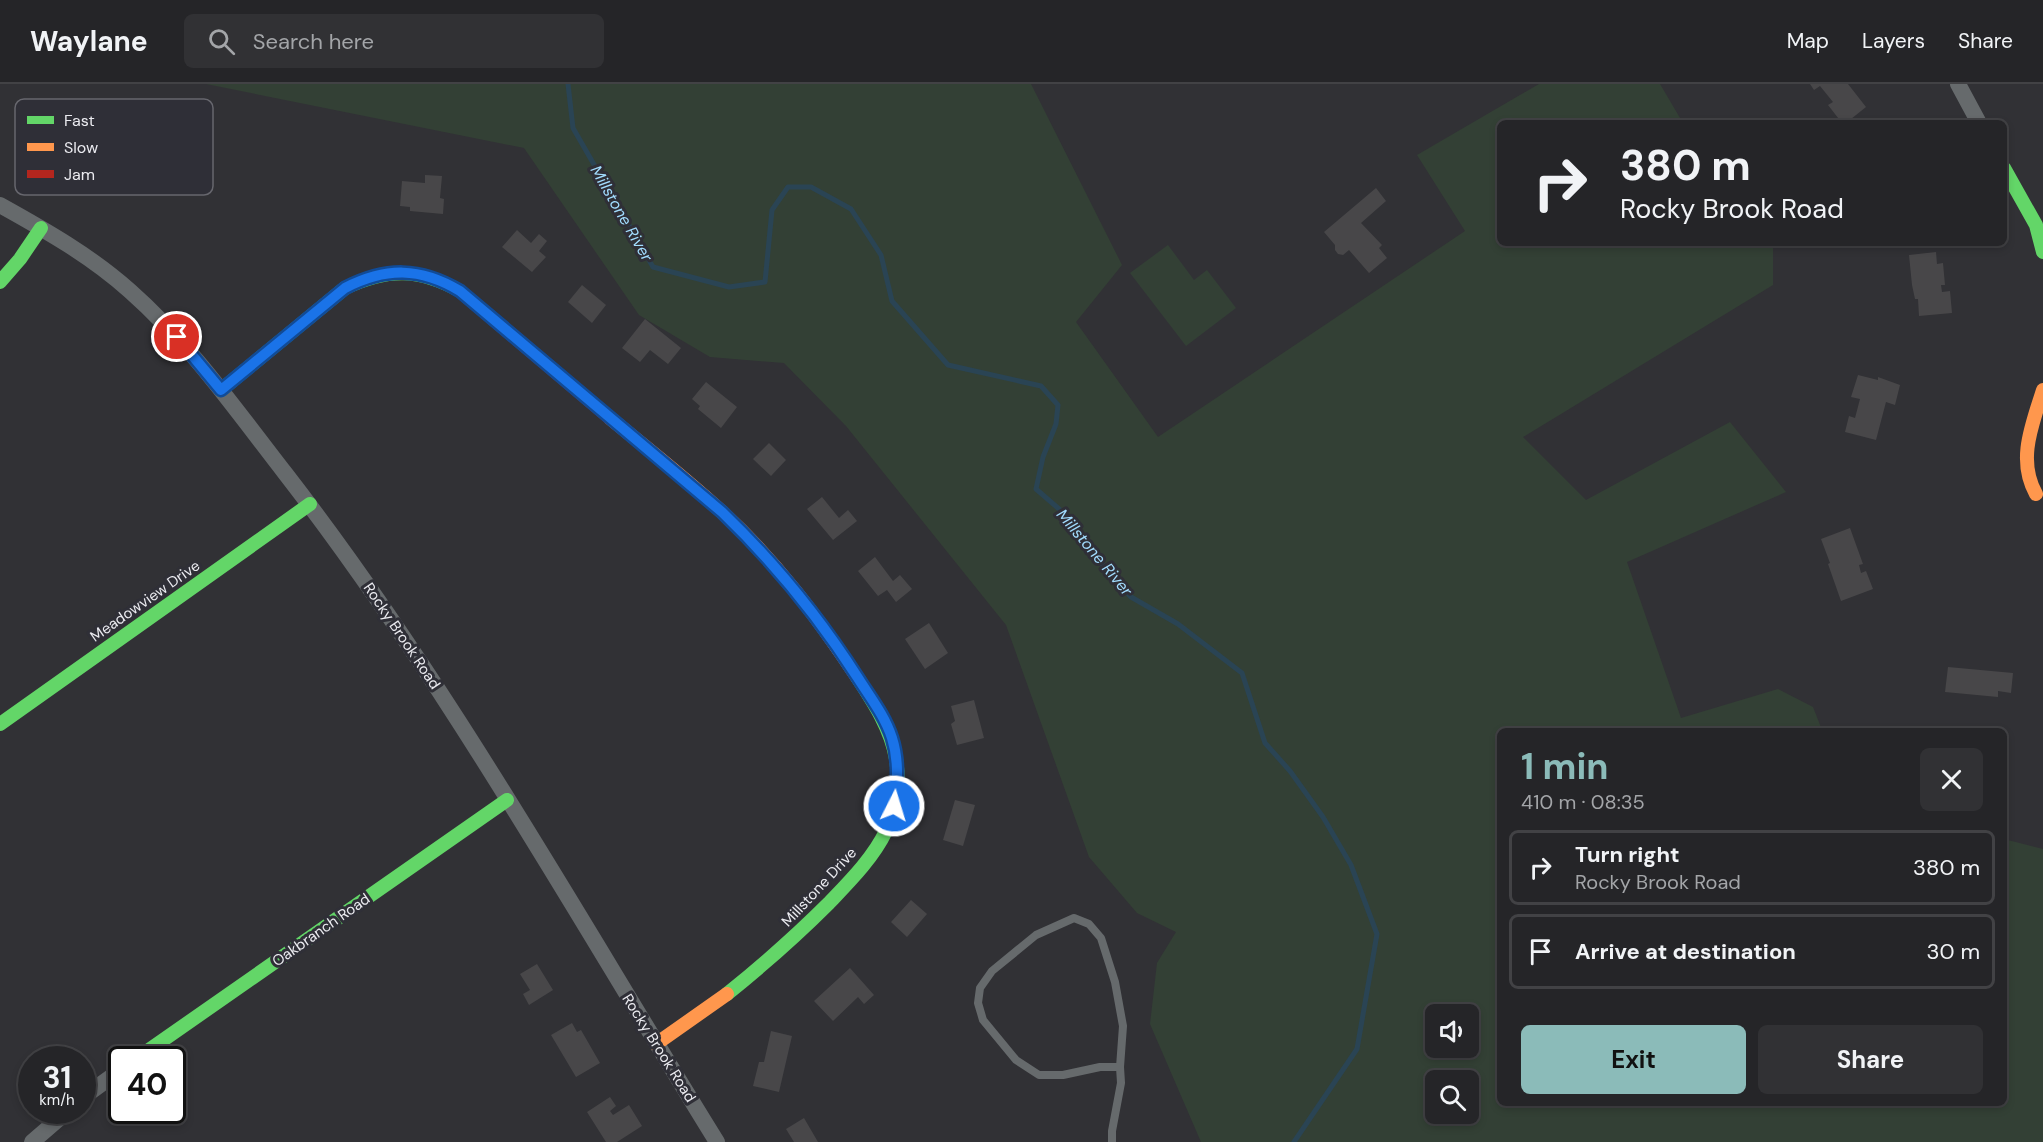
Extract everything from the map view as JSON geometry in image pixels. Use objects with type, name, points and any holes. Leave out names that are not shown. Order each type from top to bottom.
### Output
[{"type":"street","points":[[1958,84],[1977,120]]},
{"type":"street","points":[[2007,173],[2036,225],[2043,252]]},
{"type":"street","name":"Rocky Brook Road","points":[[0,205],[92,261],[162,320],[221,390],[310,504],[384,608],[450,707],[717,1142]]},
{"type":"street","points":[[0,282],[20,259],[41,228]]},
{"type":"street","name":"Millstone Drive","points":[[221,390],[345,288],[362,279],[381,273],[400,272],[423,274],[444,281],[460,291],[722,512],[760,549],[832,637],[883,716],[891,737],[897,759],[897,784],[894,806],[886,831],[874,850],[841,891],[803,930],[720,1000],[656,1044]]},
{"type":"street","points":[[2036,494],[2028,484],[2024,461],[2043,390]]},
{"type":"street","name":"Meadowview Drive","points":[[0,724],[310,504]]},
{"type":"street","name":"Oakbranch Road","points":[[155,1046],[507,800]]},
{"type":"street","points":[[32,1142],[53,1124]]},
{"type":"lane","points":[[1112,1142],[1120,1083],[1123,1026],[1115,982],[1101,938],[1089,924],[1074,918],[1036,935],[992,971],[980,988],[978,1003],[983,1020],[1016,1060],[1039,1076],[1063,1075],[1100,1066],[1120,1067]]},
{"type":"green space","points":[[206,84],[1031,84],[1122,265],[1076,322],[1158,437],[1465,231],[1417,155],[1539,84],[1660,84],[1681,120],[1497,120],[1497,246],[1773,246],[1773,285],[1523,437],[1586,500],[1730,422],[1786,492],[1627,562],[1681,718],[1778,689],[1813,707],[1821,728],[1497,728],[1497,1106],[2007,1106],[2007,840],[2043,849],[2043,1142],[1201,1142],[1150,1024],[1157,963],[1176,932],[1137,913],[1089,857],[1006,625],[846,426],[784,363],[710,357],[639,315],[524,148]]},
{"type":"green space","points":[[1168,245],[1194,280],[1207,270],[1236,308],[1186,346],[1130,273]]},
{"type":"building","points":[[1810,84],[1848,84],[1866,107],[1850,120],[1840,120],[1828,105],[1833,102],[1820,86],[1814,90]]},
{"type":"building","points":[[425,175],[442,176],[440,198],[444,199],[443,214],[410,211],[410,207],[400,206],[402,181],[425,183]]},
{"type":"building","points":[[1376,188],[1386,201],[1361,223],[1382,245],[1379,248],[1387,258],[1369,273],[1349,250],[1343,255],[1338,254],[1335,245],[1324,232]]},
{"type":"building","points":[[517,230],[531,243],[539,234],[547,241],[539,251],[546,257],[532,272],[502,247]]},
{"type":"building","points":[[1936,252],[1937,264],[1943,263],[1945,285],[1941,285],[1942,292],[1950,291],[1952,313],[1919,316],[1918,299],[1915,299],[1912,285],[1909,255]]},
{"type":"building","points":[[582,285],[606,305],[592,323],[568,302]]},
{"type":"building","points":[[645,319],[681,348],[668,364],[650,350],[640,362],[622,348]]},
{"type":"building","points":[[1858,375],[1878,380],[1878,377],[1900,385],[1895,405],[1886,402],[1876,440],[1845,432],[1849,416],[1855,418],[1860,399],[1851,397]]},
{"type":"building","points":[[706,382],[737,407],[721,428],[698,409],[700,406],[692,399]]},
{"type":"building","points":[[769,443],[786,460],[771,476],[753,459]]},
{"type":"building","points":[[822,497],[839,518],[848,510],[857,521],[833,540],[807,509]]},
{"type":"building","points":[[1850,528],[1863,564],[1859,565],[1861,573],[1866,571],[1873,589],[1841,601],[1821,539]]},
{"type":"building","points":[[875,557],[893,581],[900,575],[912,589],[896,602],[887,590],[878,596],[858,571]]},
{"type":"building","points":[[929,623],[948,653],[925,669],[905,639]]},
{"type":"building","points":[[1948,667],[2013,673],[2011,693],[1998,691],[1998,697],[1945,692]]},
{"type":"building","points":[[974,700],[984,738],[957,745],[951,724],[955,721],[951,706]]},
{"type":"building","points":[[955,800],[975,805],[963,846],[943,840]]},
{"type":"building","points":[[911,900],[927,914],[907,937],[891,922]]},
{"type":"building","points":[[537,964],[553,990],[529,1005],[523,994],[530,990],[520,974]]},
{"type":"building","points":[[850,968],[874,995],[864,1004],[858,997],[833,1021],[814,1001]]},
{"type":"building","points":[[572,1023],[577,1032],[581,1030],[600,1063],[576,1077],[551,1035]]},
{"type":"building","points":[[771,1031],[792,1036],[779,1092],[753,1086],[759,1062],[764,1062]]},
{"type":"building","points":[[610,1097],[616,1106],[610,1111],[613,1115],[629,1105],[642,1126],[617,1142],[606,1142],[587,1112]]},
{"type":"building","points":[[804,1118],[818,1142],[794,1142],[786,1129]]},
{"type":"waterway","name":"Millstone River","points":[[568,84],[573,128],[653,267],[729,287],[765,282],[772,210],[788,187],[811,187],[851,209],[881,255],[892,301],[948,365],[1041,386],[1058,405],[1056,424],[1043,457],[1036,489],[1066,515],[1099,561],[1131,597],[1178,624],[1242,673],[1265,743],[1290,771],[1323,817],[1351,865],[1377,934],[1357,1049],[1294,1142]]},
{"type":"traffic: fast","points":[[2007,173],[2036,225],[2043,252]]},
{"type":"traffic: fast","points":[[0,282],[20,259],[41,228]]},
{"type":"traffic: fast","points":[[221,390],[345,288],[361,281],[403,273],[431,278],[460,291]]},
{"type":"traffic: fast","points":[[0,724],[310,504]]},
{"type":"traffic: fast","points":[[727,994],[817,915],[875,851],[886,831],[895,805],[897,787],[894,748],[881,716],[857,677]]},
{"type":"traffic: fast","points":[[155,1046],[507,800]]},
{"type":"traffic: slow","points":[[2036,494],[2030,481],[2027,455],[2031,429],[2043,390]]},
{"type":"traffic: slow","points":[[610,418],[667,464],[741,530],[778,570],[827,633],[857,677]]},
{"type":"traffic: slow","points":[[656,1044],[727,994]]},
{"type":"traffic: jam","points":[[460,291],[610,418]]},
{"type":"route","points":[[177,337],[221,390],[345,288],[362,279],[381,273],[423,274],[444,281],[460,291],[722,512],[760,549],[795,589],[832,637],[883,716],[897,759],[894,806]]}]
